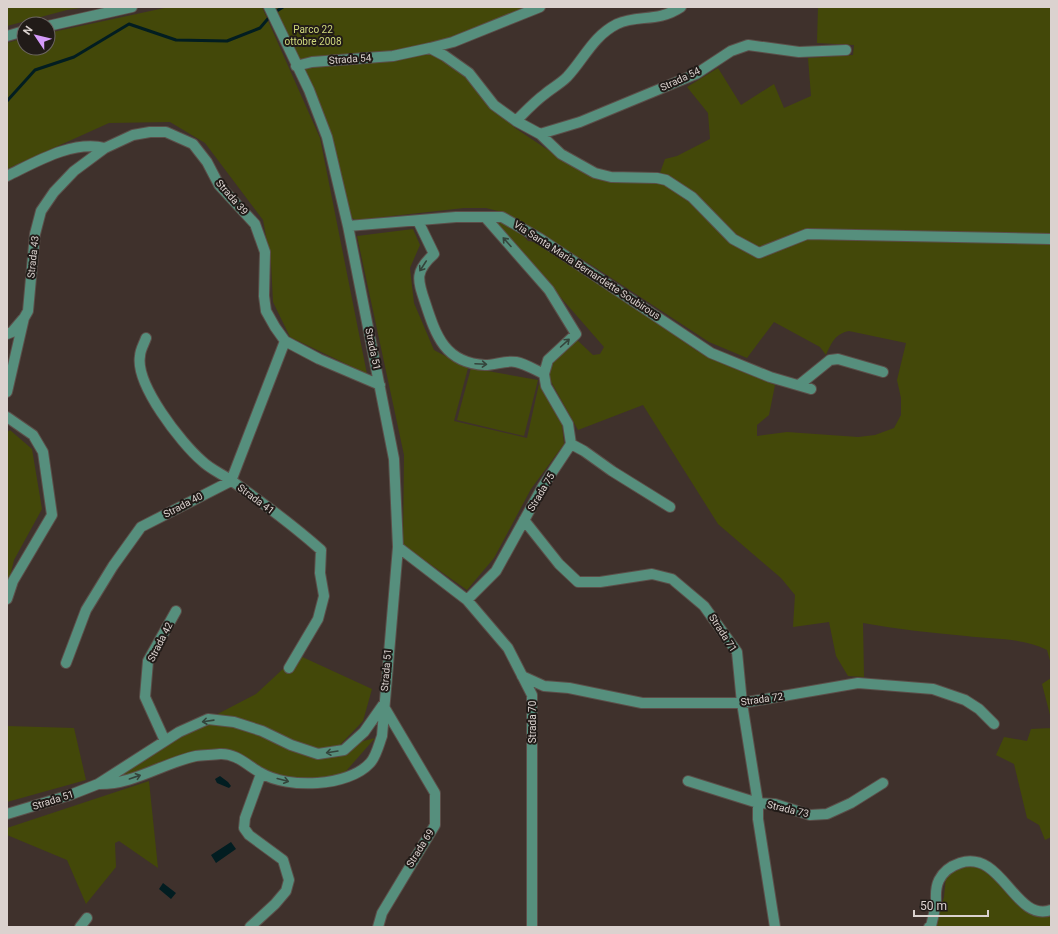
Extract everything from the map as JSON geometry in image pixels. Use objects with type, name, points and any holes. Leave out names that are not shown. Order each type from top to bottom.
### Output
[{"type":"street","points":[[56,24],[132,7]]},
{"type":"street","name":"Strada 51","points":[[98,784],[114,784],[196,756],[226,754],[247,763],[261,774],[287,782],[316,784],[354,775],[370,763],[382,736],[383,705],[398,547],[394,459],[348,226],[328,136],[309,90],[296,66],[269,7]]},
{"type":"street","name":"Strada 54","points":[[296,66],[312,62],[393,56],[430,48],[452,42],[540,7]]},
{"type":"street","points":[[516,121],[544,94],[566,78],[595,40],[617,24],[635,19],[654,18],[672,13],[681,7]]},
{"type":"street","name":"Strada 54","points":[[540,134],[580,122],[696,74],[731,51],[748,45],[799,52],[846,50]]},
{"type":"street","points":[[430,48],[445,56],[469,73],[494,105],[516,121],[540,134],[561,154],[595,172],[619,178],[657,178],[679,187],[702,206],[733,239],[759,253],[807,234],[1051,239]]},
{"type":"street","name":"Strada 39","points":[[7,176],[44,158],[71,149],[94,146],[105,148],[133,135],[150,132],[166,132],[193,144],[207,162],[219,185],[255,224],[265,252],[264,296],[266,311],[285,341],[319,360],[380,385]]},
{"type":"street","name":"Strada 43","points":[[7,392],[24,318],[28,311],[35,234],[41,211],[54,192],[74,171],[105,148]]},
{"type":"street","points":[[485,217],[549,290],[576,334],[552,355],[545,367],[544,374],[546,386],[568,424],[570,444],[584,451],[670,506]]},
{"type":"street","name":"Via Santa Maria Bernardette Soubirous","points":[[348,226],[502,217],[539,238],[711,353],[770,377],[811,389]]},
{"type":"street","points":[[418,221],[434,254],[424,263],[419,272],[418,286],[441,344],[452,354],[471,364],[488,365],[514,362],[544,374]]},
{"type":"street","points":[[7,334],[12,332],[24,318]]},
{"type":"street","name":"Strada 41","points":[[146,338],[139,356],[143,376],[151,396],[166,420],[202,462],[232,481],[300,532],[321,550],[320,574],[324,596],[318,619],[289,668]]},
{"type":"street","points":[[232,481],[285,341]]},
{"type":"street","points":[[799,385],[830,360],[838,359],[883,372]]},
{"type":"street","points":[[7,418],[17,423],[33,435],[43,452],[52,515],[13,581],[7,599]]},
{"type":"street","name":"Strada 75","points":[[467,600],[496,571],[543,486],[570,444]]},
{"type":"street","name":"Strada 40","points":[[66,663],[86,610],[113,566],[141,527],[232,481]]},
{"type":"street","name":"Strada 71","points":[[524,520],[559,564],[578,582],[600,582],[652,574],[672,579],[704,606],[737,652],[742,703],[758,803],[758,819],[775,927]]},
{"type":"street","name":"Strada 70","points":[[398,547],[467,600],[508,648],[532,695],[532,927]]},
{"type":"street","name":"Strada 42","points":[[165,741],[145,697],[148,661],[176,611]]},
{"type":"street","name":"Strada 72","points":[[522,676],[544,686],[569,688],[642,704],[742,703],[858,683],[925,689],[966,700],[979,709],[994,724]]},
{"type":"street","name":"Strada 51","points":[[7,814],[70,795],[98,784],[179,732],[208,719],[234,722],[262,730],[291,745],[318,754],[344,750],[364,732],[383,705]]},
{"type":"street","name":"Strada 69","points":[[378,927],[382,913],[392,895],[435,825],[435,793],[383,705]]},
{"type":"street","points":[[250,927],[275,904],[286,891],[289,880],[283,860],[249,835],[244,828],[245,818],[261,774]]},
{"type":"street","name":"Strada 73","points":[[688,781],[758,803],[775,804],[810,815],[826,814],[851,803],[883,783]]},
{"type":"street","points":[[929,927],[931,926],[939,880],[946,871],[954,865],[965,862],[976,862],[986,865],[995,871],[1028,907],[1044,912],[1051,910]]},
{"type":"street","points":[[80,927],[87,918]]},
{"type":"green space","points":[[7,7],[88,7],[67,10],[44,16],[16,16],[16,24],[7,26]]},
{"type":"green space","points":[[169,7],[262,7],[320,138],[367,374],[290,337],[273,302],[271,263],[263,220],[205,143],[170,122],[109,123],[7,169],[7,43],[16,40],[16,56],[56,56],[56,31]]},
{"type":"green space","name":"Parco 22 ottobre 2008","points":[[272,7],[531,7],[427,48],[296,64]]},
{"type":"green space","points":[[818,7],[1051,7],[1051,664],[1047,650],[1028,643],[914,631],[863,623],[864,677],[848,676],[836,656],[829,622],[793,627],[795,595],[781,578],[718,524],[643,405],[578,430],[549,378],[549,366],[576,339],[593,355],[600,354],[604,347],[501,229],[496,220],[516,228],[528,241],[536,242],[551,251],[661,324],[697,351],[775,385],[769,415],[757,425],[757,436],[787,432],[858,437],[875,435],[894,428],[901,415],[901,398],[897,380],[906,343],[849,331],[840,334],[834,339],[826,355],[820,347],[774,322],[747,358],[709,342],[593,266],[506,213],[486,208],[464,208],[356,220],[352,218],[331,137],[302,69],[426,52],[450,63],[474,84],[487,102],[515,128],[557,156],[608,180],[629,183],[657,181],[665,159],[677,156],[710,139],[708,113],[687,87],[718,68],[741,105],[774,84],[784,108],[811,96],[808,58],[853,55],[854,45],[817,43]]},
{"type":"green space","points":[[413,229],[420,245],[410,268],[414,303],[434,350],[468,368],[454,421],[527,438],[539,384],[562,425],[564,444],[531,489],[494,558],[467,590],[403,545],[404,455],[357,236]]},
{"type":"green space","points":[[471,368],[538,380],[524,436],[457,420]]},
{"type":"green space","points":[[10,430],[32,449],[42,509],[14,560],[7,589],[7,432]]},
{"type":"green space","points":[[298,655],[372,689],[363,721],[337,748],[375,738],[340,778],[278,779],[226,754],[114,784],[98,784],[208,719],[256,694]]},
{"type":"green space","points":[[1051,678],[1051,728],[1050,715],[1042,684]]},
{"type":"green space","points":[[7,726],[74,728],[86,780],[7,802]]},
{"type":"green space","points":[[1051,728],[1051,837],[1045,840],[1039,825],[1027,818],[1014,764],[996,755],[1004,737],[1027,741],[1031,729]]},
{"type":"green space","points":[[149,781],[158,868],[119,841],[115,843],[116,867],[86,904],[67,860],[7,835],[7,828]]},
{"type":"green space","points":[[961,866],[981,866],[989,871],[1006,891],[1051,913],[1051,927],[934,927],[944,897],[946,876]]},
{"type":"water","points":[[220,776],[231,786],[229,788],[217,783],[215,779]]},
{"type":"water","points":[[231,842],[236,849],[216,863],[211,855]]},
{"type":"water","points":[[163,883],[176,893],[171,899],[159,889]]},
{"type":"waterway","points":[[7,101],[35,70],[74,57],[129,24],[176,40],[227,41],[260,28],[272,14],[283,7]]}]
